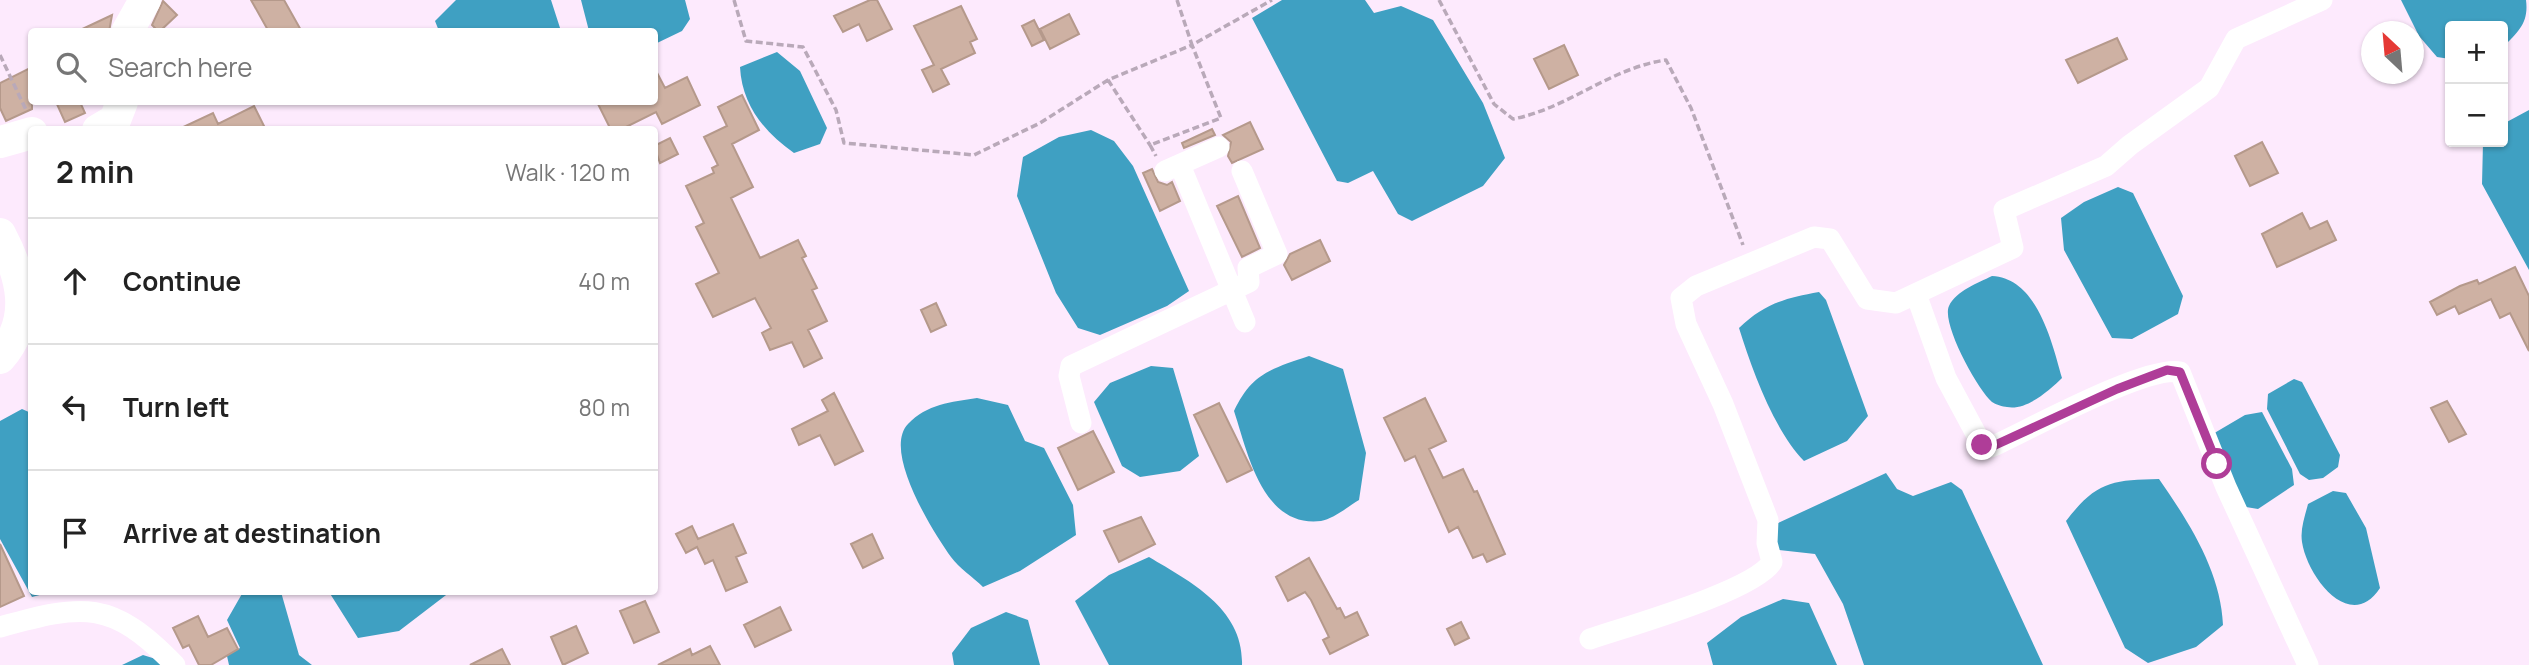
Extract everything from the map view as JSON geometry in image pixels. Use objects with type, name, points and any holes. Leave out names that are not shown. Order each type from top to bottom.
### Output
[{"type":"main road","points":[[129,28],[145,0]]},
{"type":"main road","points":[[105,126],[115,120],[121,105]]},
{"type":"main road","points":[[0,234],[15,263],[24,312],[7,350],[0,358]]},
{"type":"street","points":[[1590,639],[1700,601],[1765,573],[1772,562],[1767,543],[1768,520],[1723,404],[1686,324],[1681,298],[1696,286],[1814,237],[1830,239],[1867,299],[1896,303],[1916,294],[2012,248],[2004,210],[2106,166],[2130,145],[2209,88],[2236,39],[2322,0]]},
{"type":"street","points":[[1219,147],[1172,168],[1245,322]]},
{"type":"street","points":[[1081,423],[1069,376],[1071,366],[1144,329],[1249,282],[1248,268],[1277,254],[1242,171]]},
{"type":"street","points":[[1916,294],[1946,378],[1982,445],[1991,447],[2117,389],[2167,370],[2180,372],[2226,487],[2308,665]]},
{"type":"street","points":[[0,627],[50,614],[104,611],[142,632],[175,665]]},
{"type":"path","points":[[734,0],[746,41],[803,47],[836,110],[844,143],[974,155],[1040,123],[1108,80],[1192,45],[1272,0]]},
{"type":"path","points":[[1150,145],[1221,118],[1177,0]]},
{"type":"path","points":[[1439,0],[1494,104],[1513,119],[1543,113],[1643,63],[1666,60],[1692,108],[1749,263]]},
{"type":"path","points":[[0,55],[26,108],[20,135]]},
{"type":"path","points":[[1108,80],[1150,145],[1172,168]]},
{"type":"water","points":[[456,0],[551,0],[560,28],[438,28],[435,21]]},
{"type":"water","points":[[581,0],[685,0],[690,19],[682,31],[658,43],[658,28],[588,28]]},
{"type":"water","points":[[1282,0],[1365,0],[1374,13],[1401,6],[1433,20],[1483,103],[1505,158],[1483,186],[1412,221],[1398,214],[1373,171],[1348,183],[1337,181],[1252,18]]},
{"type":"water","points":[[2401,0],[2526,0],[2524,21],[2508,42],[2508,21],[2445,21],[2445,58],[2437,57],[2424,42],[2424,21],[2412,21]]},
{"type":"water","points":[[777,52],[800,71],[827,128],[820,144],[794,153],[773,136],[756,116],[742,81],[740,67]]},
{"type":"water","points":[[2529,110],[2529,270],[2482,184],[2483,147],[2508,147],[2508,121]]},
{"type":"water","points":[[1091,130],[1114,141],[1133,166],[1189,291],[1167,306],[1100,335],[1078,328],[1056,293],[1017,196],[1023,157],[1059,137]]},
{"type":"water","points":[[2118,187],[2133,193],[2183,296],[2178,314],[2132,339],[2112,338],[2064,250],[2061,218],[2084,202]]},
{"type":"water","points":[[1992,276],[2008,279],[2021,288],[2031,300],[2047,330],[2062,378],[2030,403],[2022,406],[2003,407],[1992,402],[1962,356],[1950,326],[1948,314],[1952,301],[1968,288]]},
{"type":"water","points":[[1819,292],[1826,300],[1868,416],[1847,441],[1804,461],[1774,416],[1757,380],[1739,328],[1757,313],[1776,303]]},
{"type":"water","points":[[1309,356],[1343,369],[1366,453],[1359,500],[1321,521],[1301,520],[1284,513],[1271,500],[1252,466],[1234,411],[1248,388],[1264,374]]},
{"type":"water","points":[[1151,366],[1173,368],[1199,456],[1180,471],[1140,477],[1122,466],[1094,402],[1110,383]]},
{"type":"water","points":[[2294,379],[2302,382],[2340,455],[2338,467],[2323,478],[2309,480],[2300,474],[2267,409],[2268,394]]},
{"type":"water","points":[[977,398],[1008,405],[1025,441],[1044,448],[1073,505],[1076,535],[1020,571],[983,587],[954,561],[933,529],[913,491],[901,453],[902,436],[915,417],[940,405]]},
{"type":"water","points":[[22,409],[28,412],[28,590],[0,539],[0,421]]},
{"type":"water","points":[[2262,412],[2292,469],[2294,485],[2258,509],[2246,507],[2211,435],[2245,415]]},
{"type":"water","points":[[1886,473],[1897,489],[1913,496],[1951,482],[1962,490],[2043,665],[1864,665],[1843,604],[1815,554],[1779,550],[1770,537],[1776,524]]},
{"type":"water","points":[[2159,479],[2202,548],[2216,586],[2223,625],[2196,647],[2148,663],[2125,648],[2066,521],[2086,498],[2106,486],[2128,480]]},
{"type":"water","points":[[2333,491],[2346,493],[2366,528],[2380,588],[2368,601],[2356,605],[2343,603],[2321,584],[2312,570],[2302,542],[2302,527],[2308,504]]},
{"type":"water","points":[[1149,557],[1197,587],[1225,613],[1240,645],[1242,665],[1109,665],[1075,601],[1109,575]]},
{"type":"water","points":[[241,595],[282,595],[299,655],[312,665],[229,665],[227,656],[240,648],[227,620]]},
{"type":"water","points":[[331,595],[446,595],[399,631],[358,638]]},
{"type":"water","points":[[1783,599],[1809,603],[1837,665],[1713,665],[1707,643],[1741,617]]},
{"type":"water","points":[[1006,612],[1028,620],[1040,665],[954,665],[952,653],[971,628]]},
{"type":"water","points":[[143,655],[159,660],[162,665],[122,665]]},
{"type":"building","points":[[251,0],[284,0],[300,28],[267,28]]},
{"type":"building","points":[[870,0],[877,0],[892,29],[867,41],[859,24],[843,32],[834,16]]},
{"type":"building","points":[[163,1],[177,15],[163,28],[155,28],[152,25]]},
{"type":"building","points":[[961,6],[977,39],[970,42],[975,53],[941,69],[949,84],[933,92],[922,70],[934,65],[914,26]]},
{"type":"building","points":[[1069,14],[1079,34],[1050,49],[1040,29]]},
{"type":"building","points":[[112,15],[110,28],[84,28]]},
{"type":"building","points":[[1034,20],[1044,40],[1032,46],[1022,26]]},
{"type":"building","points":[[2117,38],[2127,59],[2078,83],[2066,60]]},
{"type":"building","points":[[1564,45],[1578,75],[1549,89],[1534,59]]},
{"type":"building","points":[[28,69],[28,105],[32,105],[32,109],[6,121],[0,108],[0,83]]},
{"type":"building","points":[[658,75],[665,88],[687,77],[700,105],[662,124],[656,112],[628,126],[609,126],[598,105],[658,105]]},
{"type":"building","points":[[742,95],[759,130],[732,144],[753,187],[731,198],[760,258],[798,240],[806,256],[802,258],[817,288],[812,290],[827,321],[808,330],[822,358],[804,367],[792,342],[770,350],[762,333],[771,328],[755,298],[713,317],[696,284],[719,273],[696,227],[704,223],[686,186],[714,173],[712,168],[718,165],[704,137],[727,126],[718,107]]},
{"type":"building","points":[[57,105],[81,105],[85,113],[65,122]]},
{"type":"building","points":[[254,106],[264,126],[185,126],[213,113],[218,124]]},
{"type":"building","points":[[1250,122],[1263,149],[1232,163],[1228,156],[1231,142],[1223,135]]},
{"type":"building","points":[[1212,129],[1215,135],[1184,148],[1182,143]]},
{"type":"building","points":[[670,138],[678,154],[660,163],[658,144]]},
{"type":"building","points":[[2262,142],[2278,173],[2250,186],[2235,156]]},
{"type":"building","points":[[1152,169],[1158,182],[1167,185],[1172,182],[1180,201],[1160,211],[1143,173]]},
{"type":"building","points":[[1238,196],[1260,248],[1242,257],[1217,206]]},
{"type":"building","points":[[2302,213],[2310,229],[2327,221],[2336,240],[2277,267],[2262,234]]},
{"type":"building","points":[[1320,240],[1330,261],[1292,280],[1284,265],[1290,254]]},
{"type":"building","points":[[2515,267],[2529,296],[2529,351],[2510,313],[2500,318],[2491,299],[2459,314],[2455,306],[2437,315],[2430,302],[2460,286],[2477,280],[2479,284]]},
{"type":"building","points":[[936,303],[946,325],[931,332],[921,310]]},
{"type":"building","points":[[834,393],[863,451],[835,465],[820,435],[799,445],[792,429],[828,411],[822,400]]},
{"type":"building","points":[[1425,398],[1446,441],[1429,449],[1443,478],[1463,469],[1474,492],[1477,491],[1505,554],[1487,562],[1483,554],[1473,558],[1458,527],[1449,532],[1415,456],[1405,461],[1384,418]]},
{"type":"building","points":[[2447,401],[2466,434],[2449,442],[2431,408]]},
{"type":"building","points":[[1219,403],[1252,470],[1227,482],[1194,415]]},
{"type":"building","points":[[1093,431],[1114,472],[1078,490],[1058,448]]},
{"type":"building","points":[[1141,517],[1155,544],[1119,562],[1104,531]]},
{"type":"building","points":[[733,524],[746,553],[736,557],[747,582],[726,591],[713,560],[705,564],[697,547],[686,553],[676,534],[692,526],[698,539]]},
{"type":"building","points":[[872,534],[883,558],[863,568],[851,544]]},
{"type":"building","points":[[0,544],[24,596],[0,607]]},
{"type":"building","points":[[1309,558],[1337,609],[1340,608],[1345,618],[1357,612],[1368,635],[1330,654],[1323,640],[1329,637],[1311,600],[1305,592],[1288,601],[1276,577]]},
{"type":"building","points":[[645,601],[659,632],[634,643],[620,611]]},
{"type":"building","points":[[780,607],[791,630],[755,647],[744,625]]},
{"type":"building","points":[[198,616],[208,637],[227,628],[238,649],[211,665],[199,665],[189,645],[183,648],[173,628]]},
{"type":"building","points":[[1461,622],[1469,638],[1455,645],[1447,629]]},
{"type":"building","points":[[576,626],[588,653],[563,665],[551,637]]},
{"type":"building","points":[[710,646],[720,665],[658,665],[690,649],[692,655]]},
{"type":"building","points":[[502,649],[510,665],[470,665]]},
{"type":"route","points":[[1982,445],[1991,447],[2117,389],[2167,370],[2180,372],[2217,464]]}]
